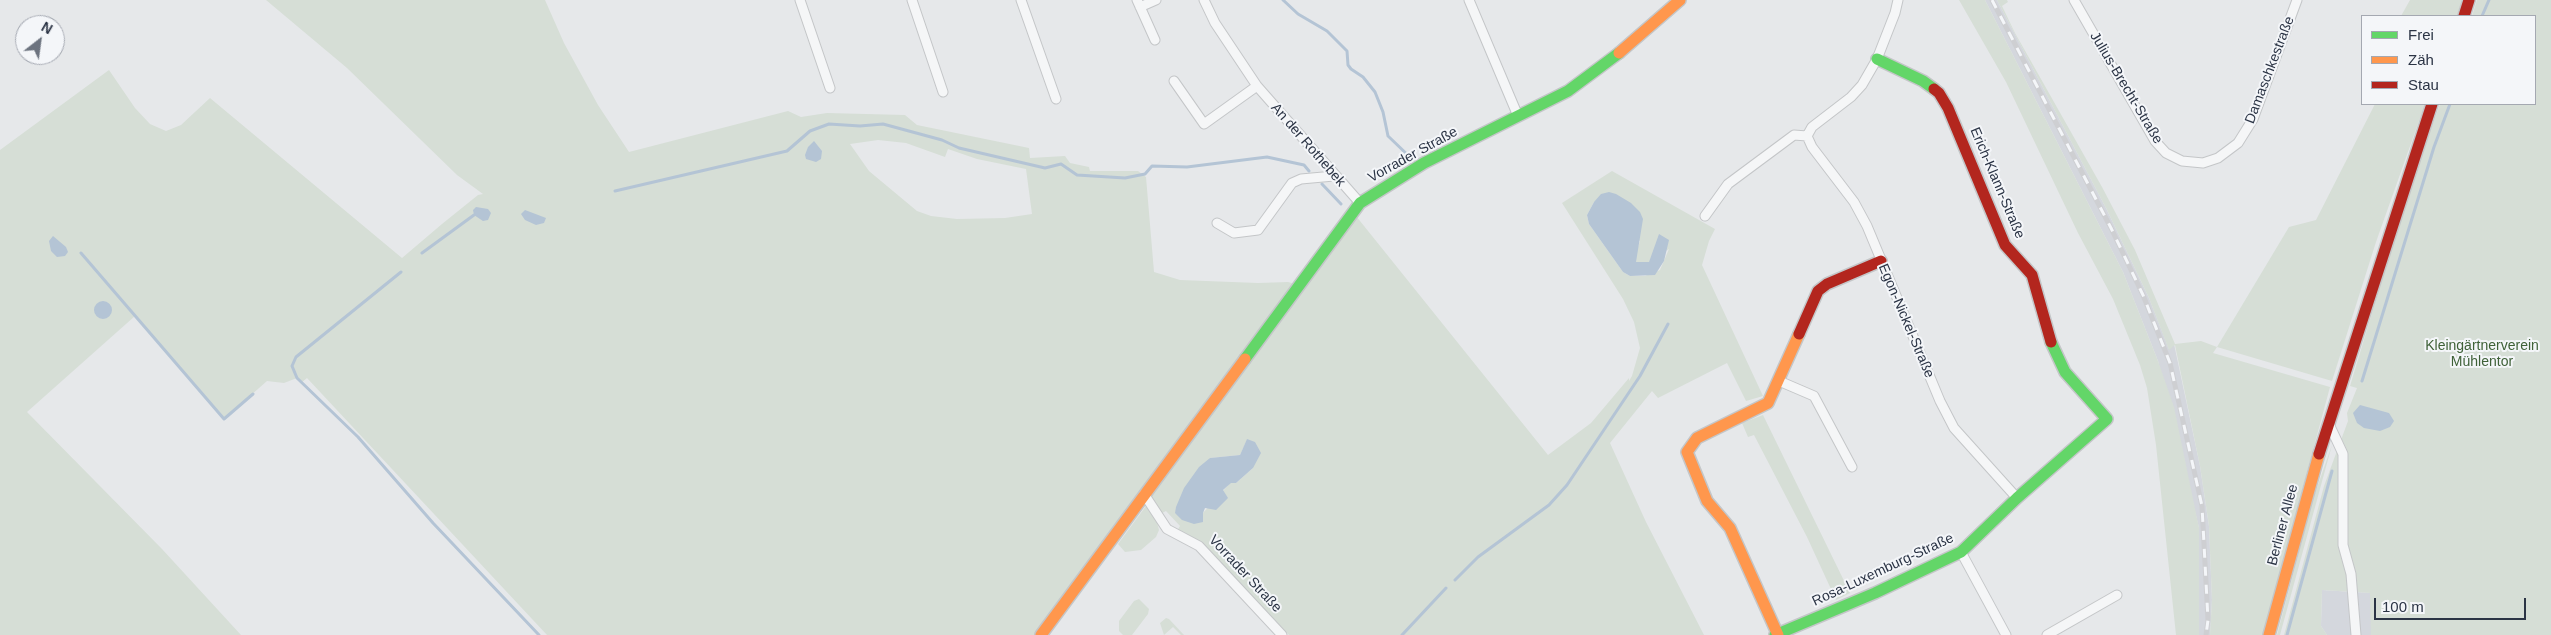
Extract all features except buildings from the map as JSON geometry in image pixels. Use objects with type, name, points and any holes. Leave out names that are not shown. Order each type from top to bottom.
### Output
[{"type":"street","points":[[800,0],[830,88]]},
{"type":"street","points":[[912,0],[943,92]]},
{"type":"street","points":[[1021,0],[1056,99]]},
{"type":"street","points":[[1155,40],[1138,4],[1156,0]]},
{"type":"street","name":"An der Rothebek","points":[[1204,0],[1215,23],[1256,86],[1360,203]]},
{"type":"street","points":[[1469,0],[1518,116]]},
{"type":"street","name":"Vorrader Straße","points":[[1041,635],[1360,203],[1394,180],[1568,91],[1610,61],[1680,0]]},
{"type":"street","points":[[1705,216],[1728,184],[1794,135],[1807,136],[1812,127],[1851,97],[1862,85],[1877,60],[1898,0]]},
{"type":"street","name":"Julius-Brecht-Straße","points":[[2074,0],[2155,140],[2166,153],[2182,161],[2202,164],[2218,158]]},
{"type":"street","name":"Damaschkestraße","points":[[2218,158],[2238,143],[2253,119],[2297,0]]},
{"type":"street","points":[[2464,15],[2469,0]]},
{"type":"street","name":"Erich-Klann-Straße","points":[[1877,60],[1923,80],[1944,101],[2004,245],[2032,275],[2053,349],[2065,372],[2107,419]]},
{"type":"street","points":[[1174,81],[1204,124],[1256,86]]},
{"type":"street","name":"Berliner Allee","points":[[2270,635],[2306,498],[2432,105]]},
{"type":"street","name":"Egon-Nickel-Straße","points":[[1807,136],[1812,147],[1861,214],[1940,401],[1954,428],[2016,498]]},
{"type":"street","points":[[1217,223],[1234,234],[1258,230],[1292,183],[1334,176]]},
{"type":"street","points":[[1777,635],[1730,528],[1707,501],[1688,461],[1687,452],[1690,445],[1697,438],[1768,403],[1780,381],[1818,291],[1827,284],[1880,261]]},
{"type":"street","points":[[1780,381],[1814,396],[1852,467]]},
{"type":"street","name":"Rosa-Luxemburg-Straße","points":[[1777,635],[1875,593],[1961,552],[2016,498],[2107,419]]},
{"type":"street","points":[[2329,424],[2343,454],[2343,537],[2351,574],[2356,635]]},
{"type":"street","name":"Vorrader Straße","points":[[1144,494],[1167,529],[1199,546],[1282,635]]},
{"type":"street","points":[[1961,552],[2006,635]]},
{"type":"street","points":[[2047,635],[2117,595]]},
{"type":"shaded area","points":[[1985,0],[1997,0],[2107,210],[2149,298],[2169,349],[2174,344],[2200,466],[2209,526],[2212,600],[2210,635],[2199,635],[2199,528],[2158,361],[2123,272]]},
{"type":"shaded area","points":[[2322,590],[2371,593],[2371,635],[2327,635],[2321,626]]},
{"type":"green space","points":[[266,0],[545,0],[564,43],[598,105],[629,152],[788,111],[801,117],[827,113],[905,115],[917,125],[1029,148],[1030,158],[1065,156],[1070,163],[1089,167],[1090,171],[1138,171],[1146,177],[1154,272],[1180,280],[1258,283],[1288,282],[1295,284],[1352,211],[1548,455],[1591,423],[1629,378],[1629,381],[1640,348],[1634,322],[1623,299],[1562,203],[1612,171],[1715,229],[1709,241],[1702,265],[1763,396],[1746,401],[1727,363],[1658,398],[1652,391],[1610,443],[1646,522],[1704,635],[1289,635],[1201,543],[1177,531],[1180,526],[1166,511],[1160,514],[1149,497],[1046,635],[547,635],[307,378],[301,383],[297,378],[284,383],[267,381],[224,419],[135,316],[27,412],[162,549],[241,635],[0,635],[0,150],[109,70],[135,108],[150,124],[166,131],[181,125],[210,98],[402,258],[478,195],[483,194],[457,175],[347,68]],"holes":[[[878,140],[906,143],[945,157],[948,149],[977,159],[1026,169],[1032,214],[1005,218],[957,219],[931,216],[917,211],[869,171],[850,144]],[[1594,202],[1640,241],[1634,260],[1637,263],[1649,262],[1669,249],[1660,270],[1645,276],[1630,276],[1623,272],[1589,224],[1587,215]],[[1247,440],[1253,468],[1236,483],[1231,482],[1203,513],[1210,458],[1240,455]]]},
{"type":"green space","points":[[1959,0],[1985,0],[2123,272],[2158,361],[2174,407],[2199,528],[2199,635],[2176,635],[2156,445],[2147,388],[2140,365],[2113,299],[2078,233],[2006,82]]},
{"type":"green space","points":[[1997,0],[2007,0],[2008,2],[2002,6],[2015,33],[2102,187],[2135,250],[2175,344],[2201,341],[2217,347],[2213,353],[2330,387],[2263,635],[2210,635],[2212,600],[2209,526],[2200,466],[2175,345],[2169,350],[2149,298],[2107,210]]},
{"type":"green space","points":[[2410,0],[2462,0],[2457,15],[2402,15]]},
{"type":"green space","name":"Kleingärtnerverein Mühlentor","points":[[2477,0],[2551,0],[2551,635],[2371,635],[2370,593],[2322,590],[2321,626],[2327,635],[2284,635],[2324,486],[2348,421],[2347,413],[2357,388],[2350,386],[2409,190],[2440,105],[2536,105],[2536,15],[2472,15]]},
{"type":"green space","points":[[2374,105],[2425,105],[2376,242],[2332,381],[2217,347],[2289,227],[2316,220]]},
{"type":"green space","points":[[1763,415],[1850,593],[1836,600],[1807,537],[1754,435],[1748,437],[1742,423]]},
{"type":"green space","points":[[2332,445],[2280,635],[2277,635],[2313,499]]},
{"type":"green space","points":[[1146,506],[1157,522],[1159,530],[1156,537],[1141,550],[1125,552],[1118,544]]},
{"type":"green space","points":[[1139,599],[1149,609],[1148,614],[1132,635],[1123,635],[1119,631],[1119,621],[1134,601]]},
{"type":"green space","points":[[1166,618],[1184,635],[1181,635],[1173,627],[1164,635],[1160,623]]},
{"type":"water","points":[[814,141],[822,151],[821,159],[816,162],[806,159],[805,155],[808,147]]},
{"type":"water","points":[[1609,192],[1631,203],[1640,212],[1643,219],[1636,262],[1649,262],[1659,234],[1669,240],[1664,261],[1655,275],[1630,276],[1623,272],[1589,224],[1587,215],[1594,202],[1601,194]]},
{"type":"water","points":[[476,207],[488,209],[491,213],[488,220],[483,221],[474,215],[473,210]]},
{"type":"water","points":[[525,210],[546,218],[544,223],[536,225],[525,220],[521,214]]},
{"type":"water","points":[[53,236],[66,247],[68,252],[65,256],[57,257],[51,251],[49,241]]},
{"type":"water","points":[[103,301],[109,304],[112,310],[109,316],[103,319],[97,316],[94,310],[97,304]]},
{"type":"water","points":[[2360,405],[2389,413],[2394,421],[2390,427],[2380,431],[2364,428],[2357,423],[2353,413]]},
{"type":"water","points":[[1247,439],[1255,442],[1261,453],[1253,468],[1236,483],[1231,483],[1223,490],[1228,498],[1216,510],[1205,508],[1203,522],[1194,524],[1182,520],[1175,513],[1176,507],[1184,488],[1199,467],[1210,458],[1240,455]]},
{"type":"waterway","points":[[1283,0],[1298,14],[1327,31],[1347,51],[1348,65],[1363,77],[1375,92],[1383,112],[1388,136],[1413,160]]},
{"type":"waterway","points":[[2482,15],[2489,0]]},
{"type":"waterway","points":[[2362,381],[2434,147],[2450,105]]},
{"type":"waterway","points":[[615,191],[787,151],[810,131],[829,124],[860,126],[883,124],[942,140],[959,148],[1045,168],[1061,164],[1077,175],[1125,178],[1145,174],[1152,166],[1187,167],[1267,157],[1304,165],[1309,171]]},
{"type":"waterway","points":[[1322,184],[1341,204]]},
{"type":"waterway","points":[[422,253],[474,215]]},
{"type":"waterway","points":[[81,253],[224,419],[253,394]]},
{"type":"waterway","points":[[401,272],[296,357],[292,366],[297,378],[358,437],[433,523],[539,635]]},
{"type":"waterway","points":[[1455,580],[1478,557],[1549,505],[1567,485],[1640,376],[1668,324]]},
{"type":"waterway","points":[[2287,635],[2332,471]]},
{"type":"waterway","points":[[1402,635],[1446,588]]},
{"type":"railway","points":[[1992,0],[2111,228],[2143,295],[2170,363],[2202,506],[2208,620],[2206,635]]},
{"type":"traffic: fast","points":[[1245,359],[1360,203],[1424,163],[1568,91],[1619,53]]},
{"type":"traffic: fast","points":[[1877,59],[1923,81],[1934,89]]},
{"type":"traffic: fast","points":[[1775,635],[1875,593],[1961,552],[2017,498],[2107,419],[2065,372],[2051,342]]},
{"type":"traffic: slow","points":[[1619,53],[1680,0]]},
{"type":"traffic: slow","points":[[1778,635],[1730,528],[1707,501],[1687,452],[1697,438],[1768,403],[1799,334]]},
{"type":"traffic: slow","points":[[1041,635],[1245,359]]},
{"type":"traffic: slow","points":[[2269,635],[2319,454]]},
{"type":"traffic: jam","points":[[2464,15],[2469,0]]},
{"type":"traffic: jam","points":[[1934,89],[1939,93],[1948,108],[2005,245],[2032,275],[2051,342]]},
{"type":"traffic: jam","points":[[2319,454],[2432,105]]},
{"type":"traffic: jam","points":[[1799,334],[1818,291],[1827,284],[1881,261]]}]
